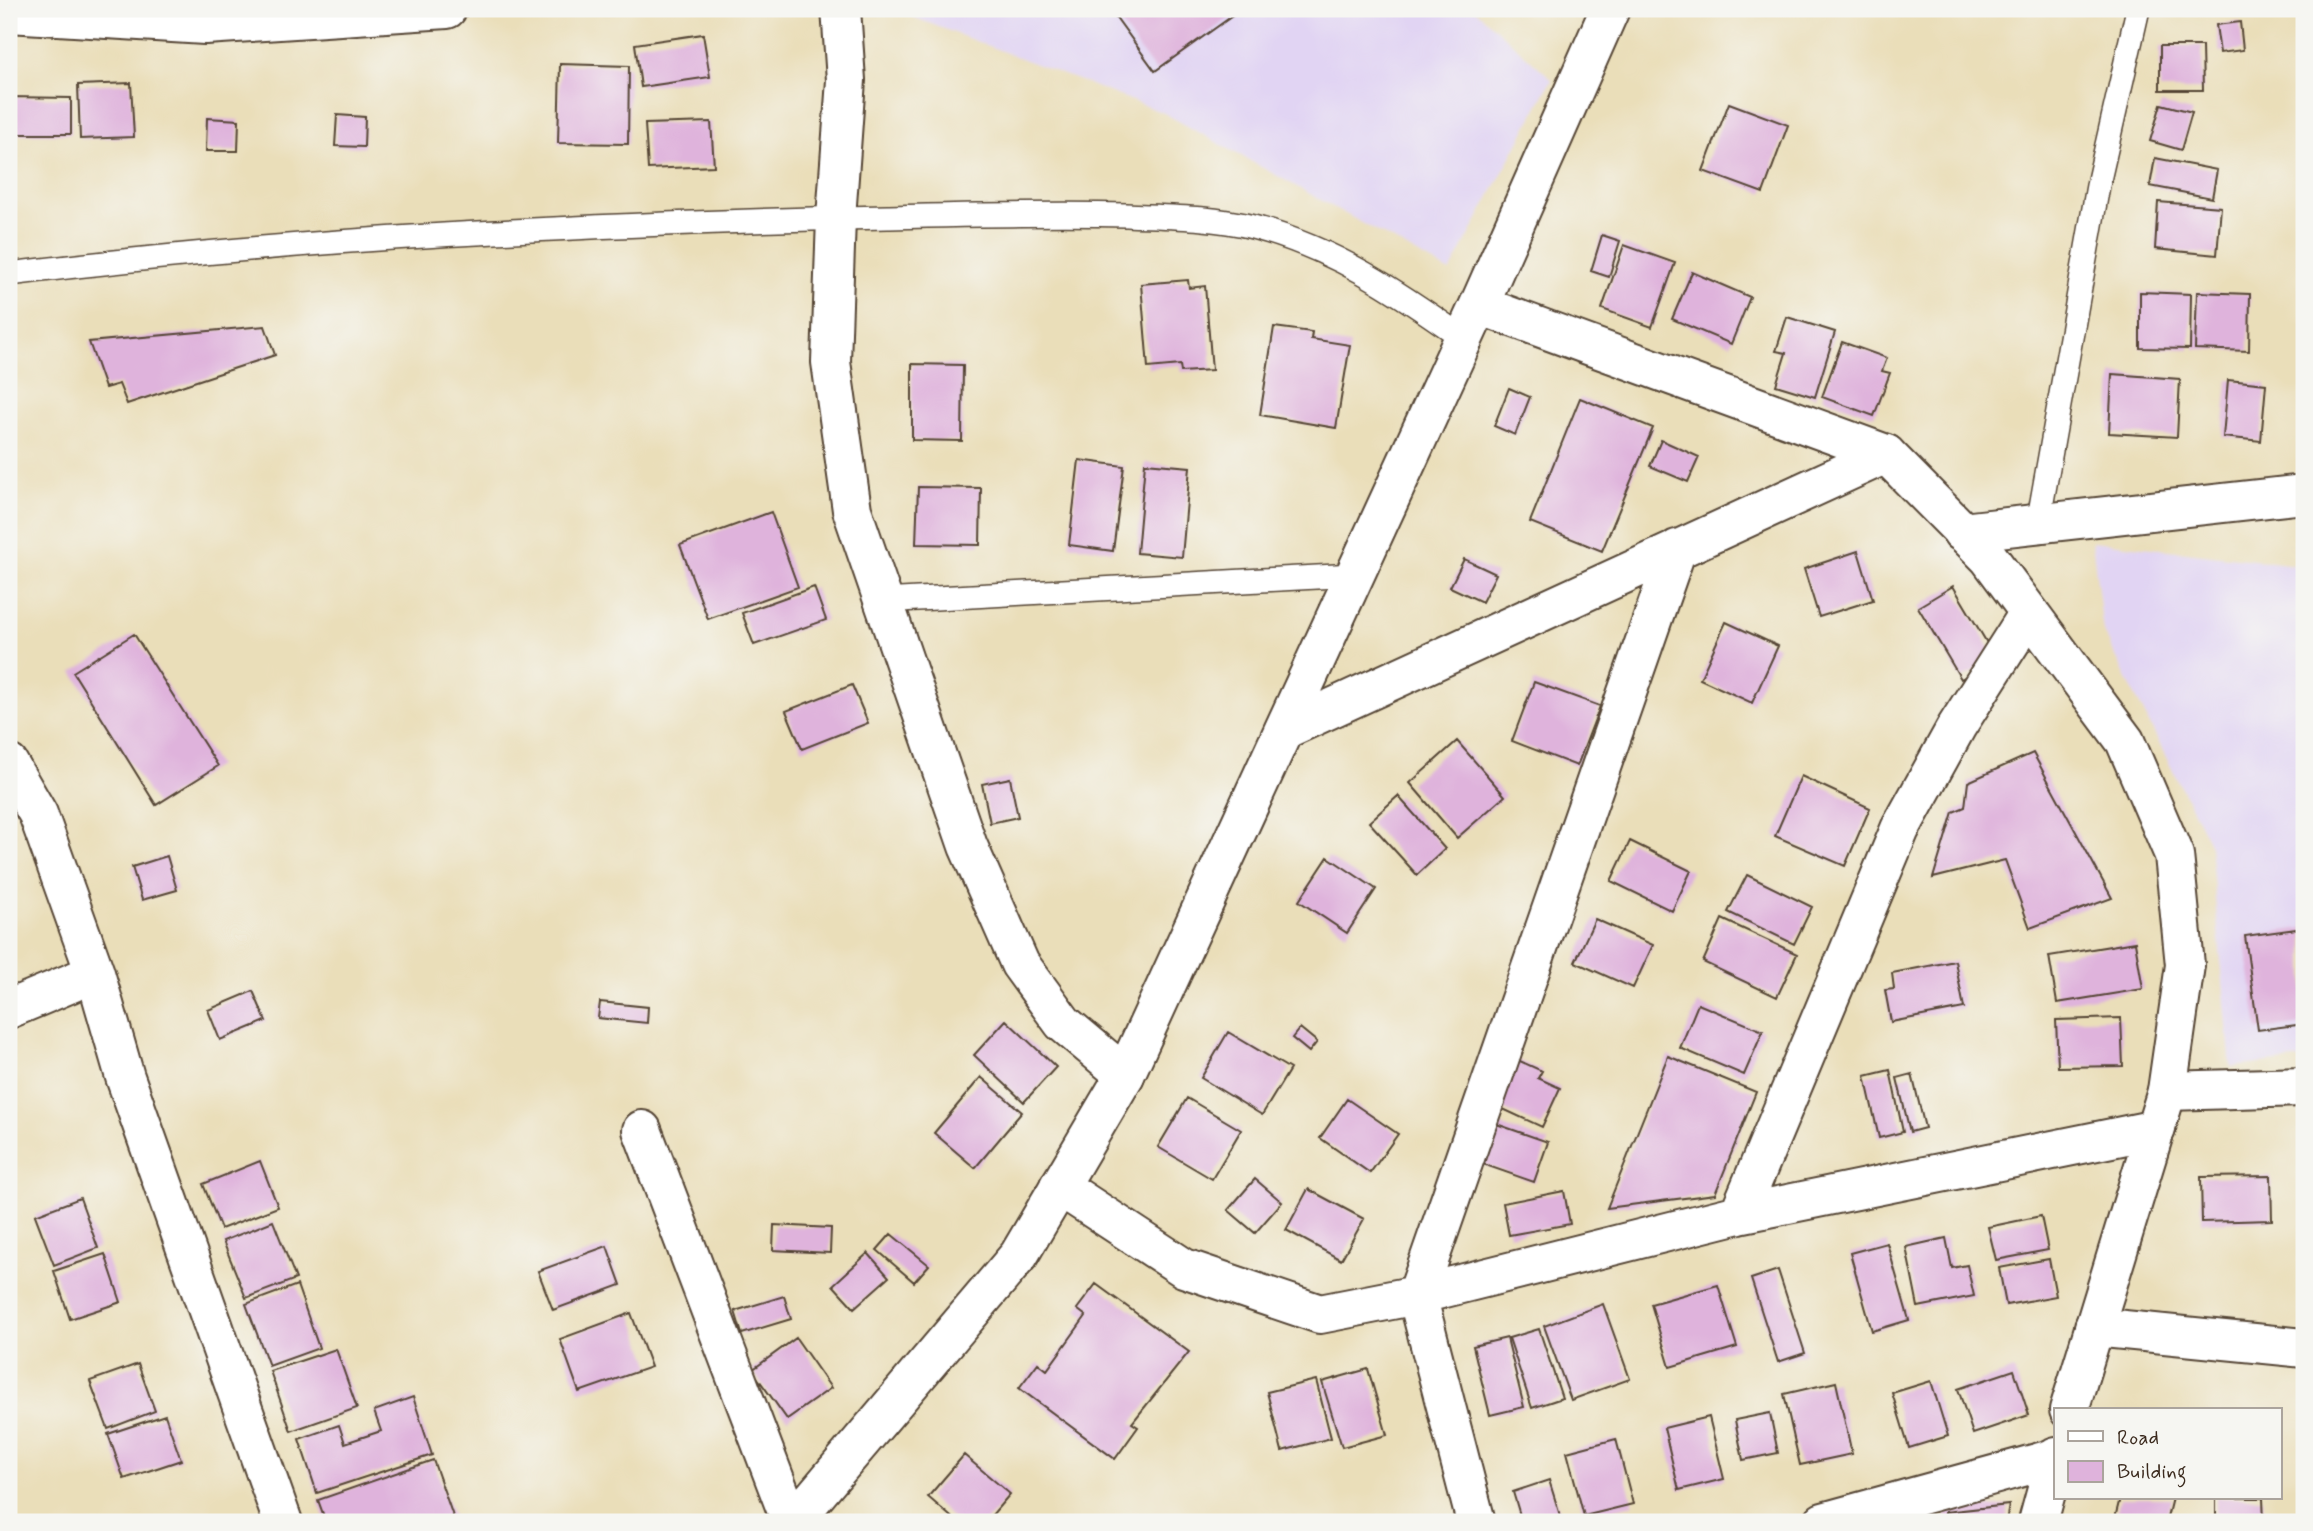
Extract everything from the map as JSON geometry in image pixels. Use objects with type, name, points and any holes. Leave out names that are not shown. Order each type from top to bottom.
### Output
[{"type":"street","points":[[9,13],[205,25],[447,9]]},
{"type":"street","points":[[841,9],[846,80],[836,218],[831,362],[852,510],[968,846],[1020,964],[1063,1023],[1125,1075]]},
{"type":"street","points":[[642,1129],[792,1522],[1018,1255],[1125,1075],[1471,321],[1610,9]]},
{"type":"street","points":[[1471,321],[1886,454],[1989,558],[2125,741],[2174,855],[2185,965],[2167,1091],[2070,1408]]},
{"type":"street","points":[[1284,730],[1886,454]]},
{"type":"street","points":[[1962,532],[2304,494]]},
{"type":"street","points":[[1476,1522],[1417,1295],[1677,549]]},
{"type":"street","points":[[1739,1214],[1900,830],[1957,726],[2029,613]]},
{"type":"street","points":[[9,764],[38,814],[95,973],[125,1077],[283,1522]]},
{"type":"street","points":[[9,1009],[95,973]]},
{"type":"street","points":[[2167,1091],[2304,1087]]},
{"type":"street","points":[[1059,1186],[1184,1269],[1320,1314],[1417,1295],[1739,1214],[2156,1129]]},
{"type":"street","points":[[2094,1327],[2304,1348]]},
{"type":"street","points":[[1823,1522],[2054,1457]]},
{"type":"street","points":[[2038,1522],[2054,1461]]},
{"type":"lane","points":[[2038,524],[2099,180],[2138,9]]},
{"type":"lane","points":[[9,274],[207,251],[452,235],[836,218],[1051,213],[1204,218],[1239,224],[1296,240],[1471,321]]},
{"type":"lane","points":[[882,601],[1354,575]]},
{"type":"shaded area","points":[[892,9],[1474,9],[1552,79],[1450,272],[1164,113]]},
{"type":"shaded area","points":[[2092,541],[2304,566],[2304,1059],[2231,1067],[2210,845],[2103,631]]},
{"type":"building","points":[[1110,9],[1242,9],[1155,71]]},
{"type":"building","points":[[2240,22],[2243,50],[2220,53],[2216,25]]},
{"type":"building","points":[[703,34],[710,77],[641,87],[635,44]]},
{"type":"building","points":[[2160,46],[2202,46],[2203,90],[2160,90]]},
{"type":"building","points":[[560,64],[629,66],[628,144],[558,143]]},
{"type":"building","points":[[131,83],[134,137],[80,139],[78,85]]},
{"type":"building","points":[[9,97],[71,98],[71,134],[9,134]]},
{"type":"building","points":[[1729,103],[1788,125],[1763,193],[1703,171]]},
{"type":"building","points":[[2161,104],[2192,112],[2181,150],[2150,141]]},
{"type":"building","points":[[337,115],[365,117],[364,147],[335,146]]},
{"type":"building","points":[[207,118],[239,120],[238,151],[206,151]]},
{"type":"building","points":[[711,122],[714,166],[648,169],[645,124]]},
{"type":"building","points":[[2155,158],[2217,170],[2212,198],[2150,186]]},
{"type":"building","points":[[2158,202],[2221,207],[2217,255],[2155,249]]},
{"type":"building","points":[[1602,235],[1620,241],[1609,277],[1591,271]]},
{"type":"building","points":[[1624,245],[1675,263],[1652,327],[1602,309]]},
{"type":"building","points":[[1692,272],[1750,297],[1731,344],[1672,319]]},
{"type":"building","points":[[1188,280],[1189,288],[1205,286],[1212,370],[1181,372],[1180,365],[1148,368],[1141,284]]},
{"type":"building","points":[[2140,292],[2191,294],[2190,349],[2140,348]]},
{"type":"building","points":[[2197,292],[2250,294],[2249,351],[2195,349]]},
{"type":"building","points":[[1787,317],[1835,332],[1815,397],[1776,385],[1786,353],[1776,351]]},
{"type":"building","points":[[265,326],[275,355],[127,404],[119,384],[105,388],[89,342]]},
{"type":"building","points":[[1274,327],[1312,332],[1311,339],[1350,345],[1336,428],[1260,415]]},
{"type":"building","points":[[1842,342],[1887,358],[1882,371],[1890,373],[1874,416],[1822,397]]},
{"type":"building","points":[[912,364],[963,365],[962,441],[912,440]]},
{"type":"building","points":[[2112,374],[2180,379],[2177,437],[2109,433]]},
{"type":"building","points":[[2228,380],[2266,384],[2261,441],[2223,437]]},
{"type":"building","points":[[1509,388],[1530,397],[1515,435],[1494,426]]},
{"type":"building","points":[[1580,398],[1653,428],[1602,551],[1530,522]]},
{"type":"building","points":[[1661,440],[1699,457],[1688,482],[1650,466]]},
{"type":"building","points":[[1079,460],[1124,466],[1113,551],[1069,545]]},
{"type":"building","points":[[1145,463],[1190,467],[1182,557],[1137,553]]},
{"type":"building","points":[[918,487],[981,488],[980,545],[916,544]]},
{"type":"building","points":[[771,512],[798,587],[708,619],[680,545]]},
{"type":"building","points":[[1858,551],[1873,600],[1819,617],[1804,569]]},
{"type":"building","points":[[1464,559],[1496,574],[1482,602],[1450,587]]},
{"type":"building","points":[[1953,586],[1996,658],[1961,679],[1918,607]]},
{"type":"building","points":[[814,587],[826,620],[754,645],[742,613]]},
{"type":"building","points":[[1726,622],[1778,646],[1752,703],[1700,679]]},
{"type":"building","points":[[134,634],[218,766],[156,805],[73,672]]},
{"type":"building","points":[[1534,682],[1600,706],[1577,766],[1512,741]]},
{"type":"building","points":[[852,685],[868,723],[802,749],[786,711]]},
{"type":"building","points":[[1457,741],[1505,796],[1457,838],[1410,783]]},
{"type":"building","points":[[2033,753],[2112,898],[2030,928],[2005,860],[1933,878],[1953,812],[1965,807],[1968,782]]},
{"type":"building","points":[[1801,776],[1870,808],[1845,866],[1775,836]]},
{"type":"building","points":[[1010,778],[1018,817],[990,823],[982,784]]},
{"type":"building","points":[[1398,796],[1445,849],[1417,875],[1369,822]]},
{"type":"building","points":[[1630,841],[1691,871],[1672,911],[1611,881]]},
{"type":"building","points":[[167,856],[177,890],[142,900],[132,867]]},
{"type":"building","points":[[1328,857],[1376,889],[1347,933],[1299,901]]},
{"type":"building","points":[[1747,875],[1812,907],[1794,944],[1728,912]]},
{"type":"building","points":[[1595,919],[1653,945],[1633,988],[1575,962]]},
{"type":"building","points":[[1722,919],[1797,954],[1777,997],[1703,962]]},
{"type":"building","points":[[2304,928],[2304,1024],[2258,1030],[2245,936]]},
{"type":"building","points":[[2135,942],[2143,989],[2057,1003],[2049,956]]},
{"type":"building","points":[[1955,961],[1964,1008],[1891,1022],[1885,990],[1894,989],[1892,973]]},
{"type":"building","points":[[253,991],[266,1021],[220,1040],[208,1010]]},
{"type":"building","points":[[600,1002],[648,1007],[647,1023],[598,1018]]},
{"type":"building","points":[[1698,1004],[1763,1031],[1744,1075],[1680,1048]]},
{"type":"building","points":[[2121,1018],[2123,1066],[2058,1067],[2056,1020]]},
{"type":"building","points":[[1006,1020],[1056,1067],[1024,1102],[974,1055]]},
{"type":"building","points":[[1300,1028],[1317,1042],[1309,1052],[1292,1038]]},
{"type":"building","points":[[1228,1032],[1290,1069],[1262,1115],[1201,1078]]},
{"type":"building","points":[[1668,1056],[1756,1092],[1715,1194],[1607,1208]]},
{"type":"building","points":[[1511,1057],[1542,1071],[1538,1078],[1560,1088],[1542,1127],[1490,1103]]},
{"type":"building","points":[[1890,1070],[1903,1132],[1879,1138],[1865,1076]]},
{"type":"building","points":[[1912,1074],[1925,1128],[1910,1132],[1897,1078]]},
{"type":"building","points":[[981,1077],[1022,1112],[975,1168],[934,1133]]},
{"type":"building","points":[[1187,1098],[1241,1130],[1212,1179],[1158,1147]]},
{"type":"building","points":[[1347,1099],[1398,1134],[1370,1173],[1320,1138]]},
{"type":"building","points":[[1485,1120],[1548,1142],[1534,1182],[1471,1160]]},
{"type":"building","points":[[260,1161],[278,1207],[221,1229],[203,1184]]},
{"type":"building","points":[[2271,1176],[2272,1220],[2202,1222],[2201,1177]]},
{"type":"building","points":[[1255,1179],[1282,1202],[1255,1233],[1228,1210]]},
{"type":"building","points":[[1308,1189],[1364,1219],[1341,1260],[1286,1230]]},
{"type":"building","points":[[1564,1191],[1570,1224],[1509,1235],[1503,1203]]},
{"type":"building","points":[[80,1198],[98,1248],[54,1265],[35,1215]]},
{"type":"building","points":[[2041,1216],[2048,1250],[1996,1260],[1988,1227]]},
{"type":"building","points":[[273,1221],[296,1279],[246,1298],[223,1241]]},
{"type":"building","points":[[774,1225],[831,1228],[830,1253],[773,1250]]},
{"type":"building","points":[[891,1234],[929,1265],[914,1282],[877,1250]]},
{"type":"building","points":[[1946,1238],[1952,1268],[1967,1265],[1974,1296],[1918,1307],[1906,1247]]},
{"type":"building","points":[[1887,1243],[1909,1320],[1872,1331],[1850,1253]]},
{"type":"building","points":[[607,1246],[621,1285],[553,1310],[538,1271]]},
{"type":"building","points":[[868,1253],[889,1277],[854,1308],[833,1285]]},
{"type":"building","points":[[105,1254],[121,1302],[70,1319],[54,1271]]},
{"type":"building","points":[[2049,1259],[2056,1296],[2006,1305],[1999,1268]]},
{"type":"building","points":[[1778,1270],[1805,1353],[1778,1362],[1751,1279]]},
{"type":"building","points":[[1096,1284],[1189,1352],[1132,1423],[1138,1427],[1115,1459],[1019,1388],[1038,1363],[1047,1370],[1086,1316],[1077,1309]]},
{"type":"building","points":[[297,1285],[319,1348],[269,1366],[246,1304]]},
{"type":"building","points":[[1718,1285],[1737,1347],[1670,1367],[1651,1304]]},
{"type":"building","points":[[784,1296],[791,1319],[742,1334],[735,1311]]},
{"type":"building","points":[[1603,1304],[1630,1379],[1571,1400],[1544,1326]]},
{"type":"building","points":[[631,1313],[651,1367],[579,1392],[560,1339]]},
{"type":"building","points":[[1539,1329],[1562,1398],[1532,1408],[1509,1338]]},
{"type":"building","points":[[796,1338],[831,1388],[787,1419],[752,1370]]},
{"type":"building","points":[[1507,1338],[1524,1407],[1490,1415],[1473,1346]]},
{"type":"building","points":[[336,1349],[357,1408],[291,1431],[270,1371]]},
{"type":"building","points":[[138,1364],[155,1411],[108,1429],[90,1381]]},
{"type":"building","points":[[1368,1369],[1387,1435],[1342,1447],[1322,1382]]},
{"type":"building","points":[[2014,1370],[2029,1415],[1973,1434],[1958,1389]]},
{"type":"building","points":[[1316,1380],[1331,1438],[1282,1451],[1267,1392]]},
{"type":"building","points":[[1931,1381],[1948,1436],[1909,1448],[1892,1393]]},
{"type":"building","points":[[1836,1382],[1852,1454],[1800,1465],[1784,1394]]},
{"type":"building","points":[[413,1397],[432,1455],[317,1493],[299,1439],[339,1425],[345,1443],[381,1431],[374,1411]]},
{"type":"building","points":[[1770,1413],[1778,1453],[1743,1460],[1735,1420]]},
{"type":"building","points":[[165,1415],[181,1460],[124,1479],[108,1434]]},
{"type":"building","points":[[1709,1417],[1724,1479],[1679,1490],[1664,1428]]},
{"type":"building","points":[[1616,1439],[1633,1504],[1584,1516],[1567,1452]]},
{"type":"building","points":[[964,1455],[1010,1494],[986,1522],[957,1522],[928,1497]]},
{"type":"building","points":[[433,1460],[455,1522],[326,1522],[318,1500]]},
{"type":"building","points":[[1549,1480],[1562,1522],[1522,1522],[1513,1492]]},
{"type":"building","points":[[2120,1500],[2172,1500],[2166,1522],[2114,1522]]},
{"type":"building","points":[[2216,1500],[2263,1500],[2264,1522],[2216,1522]]},
{"type":"building","points":[[2009,1505],[2006,1522],[1945,1522],[1945,1512]]}]
